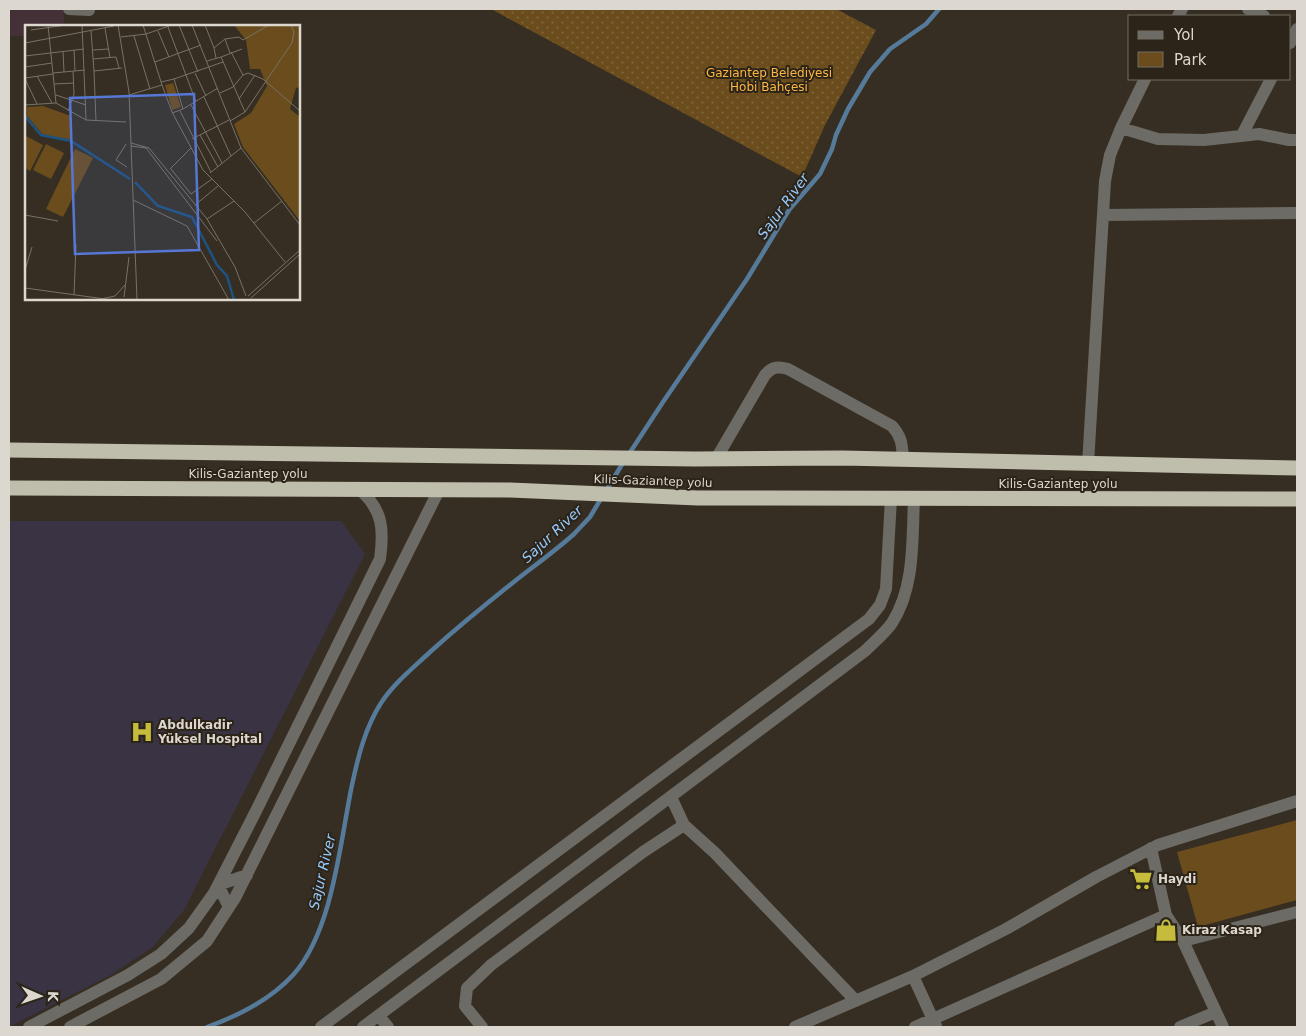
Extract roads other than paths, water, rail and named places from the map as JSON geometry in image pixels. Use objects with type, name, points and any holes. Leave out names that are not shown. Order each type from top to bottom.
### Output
[{"type":"highway","name":"Kilis-Gaziantep yolu","points":[[9,450],[574,458],[903,459],[1297,468]]},
{"type":"highway","name":"Kilis-Gaziantep yolu","points":[[9,488],[510,490],[698,498],[1297,499]]},
{"type":"street","points":[[69,9],[89,10]]},
{"type":"street","points":[[1248,9],[1262,15]]},
{"type":"street","points":[[1291,41],[1297,27]]},
{"type":"street","points":[[1088,464],[1105,181],[1110,155],[1145,80]]},
{"type":"street","points":[[1242,135],[1270,80]]},
{"type":"street","points":[[1122,128],[1158,139],[1204,140],[1259,134],[1297,140]]},
{"type":"street","points":[[1103,214],[1297,213]]},
{"type":"street","points":[[716,459],[764,375],[770,369],[778,366],[788,369],[892,426],[902,440],[903,459]]},
{"type":"street","points":[[29,1027],[128,975],[161,954],[189,928],[218,884],[380,559],[383,537],[380,517],[371,499],[360,490]]},
{"type":"street","points":[[70,1027],[161,979],[207,941],[247,875],[439,490]]},
{"type":"street","points":[[321,1027],[869,619],[880,605],[886,589],[891,498]]},
{"type":"street","points":[[363,1027],[865,651],[891,625],[908,586],[912,558],[914,499]]},
{"type":"street","points":[[671,797],[684,825],[716,853],[856,1001]]},
{"type":"street","points":[[796,1027],[913,976],[1006,929],[1096,877],[1151,848],[1221,824],[1297,802]]},
{"type":"street","points":[[482,1027],[465,1006],[467,988],[491,965],[643,852],[684,825]]},
{"type":"street","points":[[1151,848],[1166,915],[1183,941],[1223,1027]]},
{"type":"street","points":[[218,884],[247,875]]},
{"type":"street","points":[[218,884],[229,907]]},
{"type":"street","points":[[1183,941],[1297,912]]},
{"type":"street","points":[[914,1027],[935,1023],[1166,915]]},
{"type":"street","points":[[913,976],[935,1023]]},
{"type":"street","points":[[1180,1027],[1216,1012]]},
{"type":"street","points":[[379,1016],[388,1027]]},
{"type":"waterway","name":"Sajur River","points":[[629,454],[747,279],[789,210],[820,174],[848,109],[870,72],[890,49],[926,24],[939,9]]},
{"type":"waterway","name":"Sajur River","points":[[606,491],[624,461]]},
{"type":"waterway","name":"Sajur River","points":[[207,1027],[230,1018],[264,1000],[284,984],[307,957],[326,911],[333,885],[352,785],[363,743],[375,713],[386,696],[430,652],[493,598],[574,534],[590,517],[602,497]]},
{"type":"place","name":"Abdulkadir Yüksel Hospital","points":[[142,732]]},
{"type":"place","name":"Haydi","points":[[1141,879]]},
{"type":"place","name":"Kiraz Kasap","points":[[1166,930]]},
{"type":"park label","name":"Gaziantep Belediyesi Hobi Bahçesi","points":[[769,80]]}]
